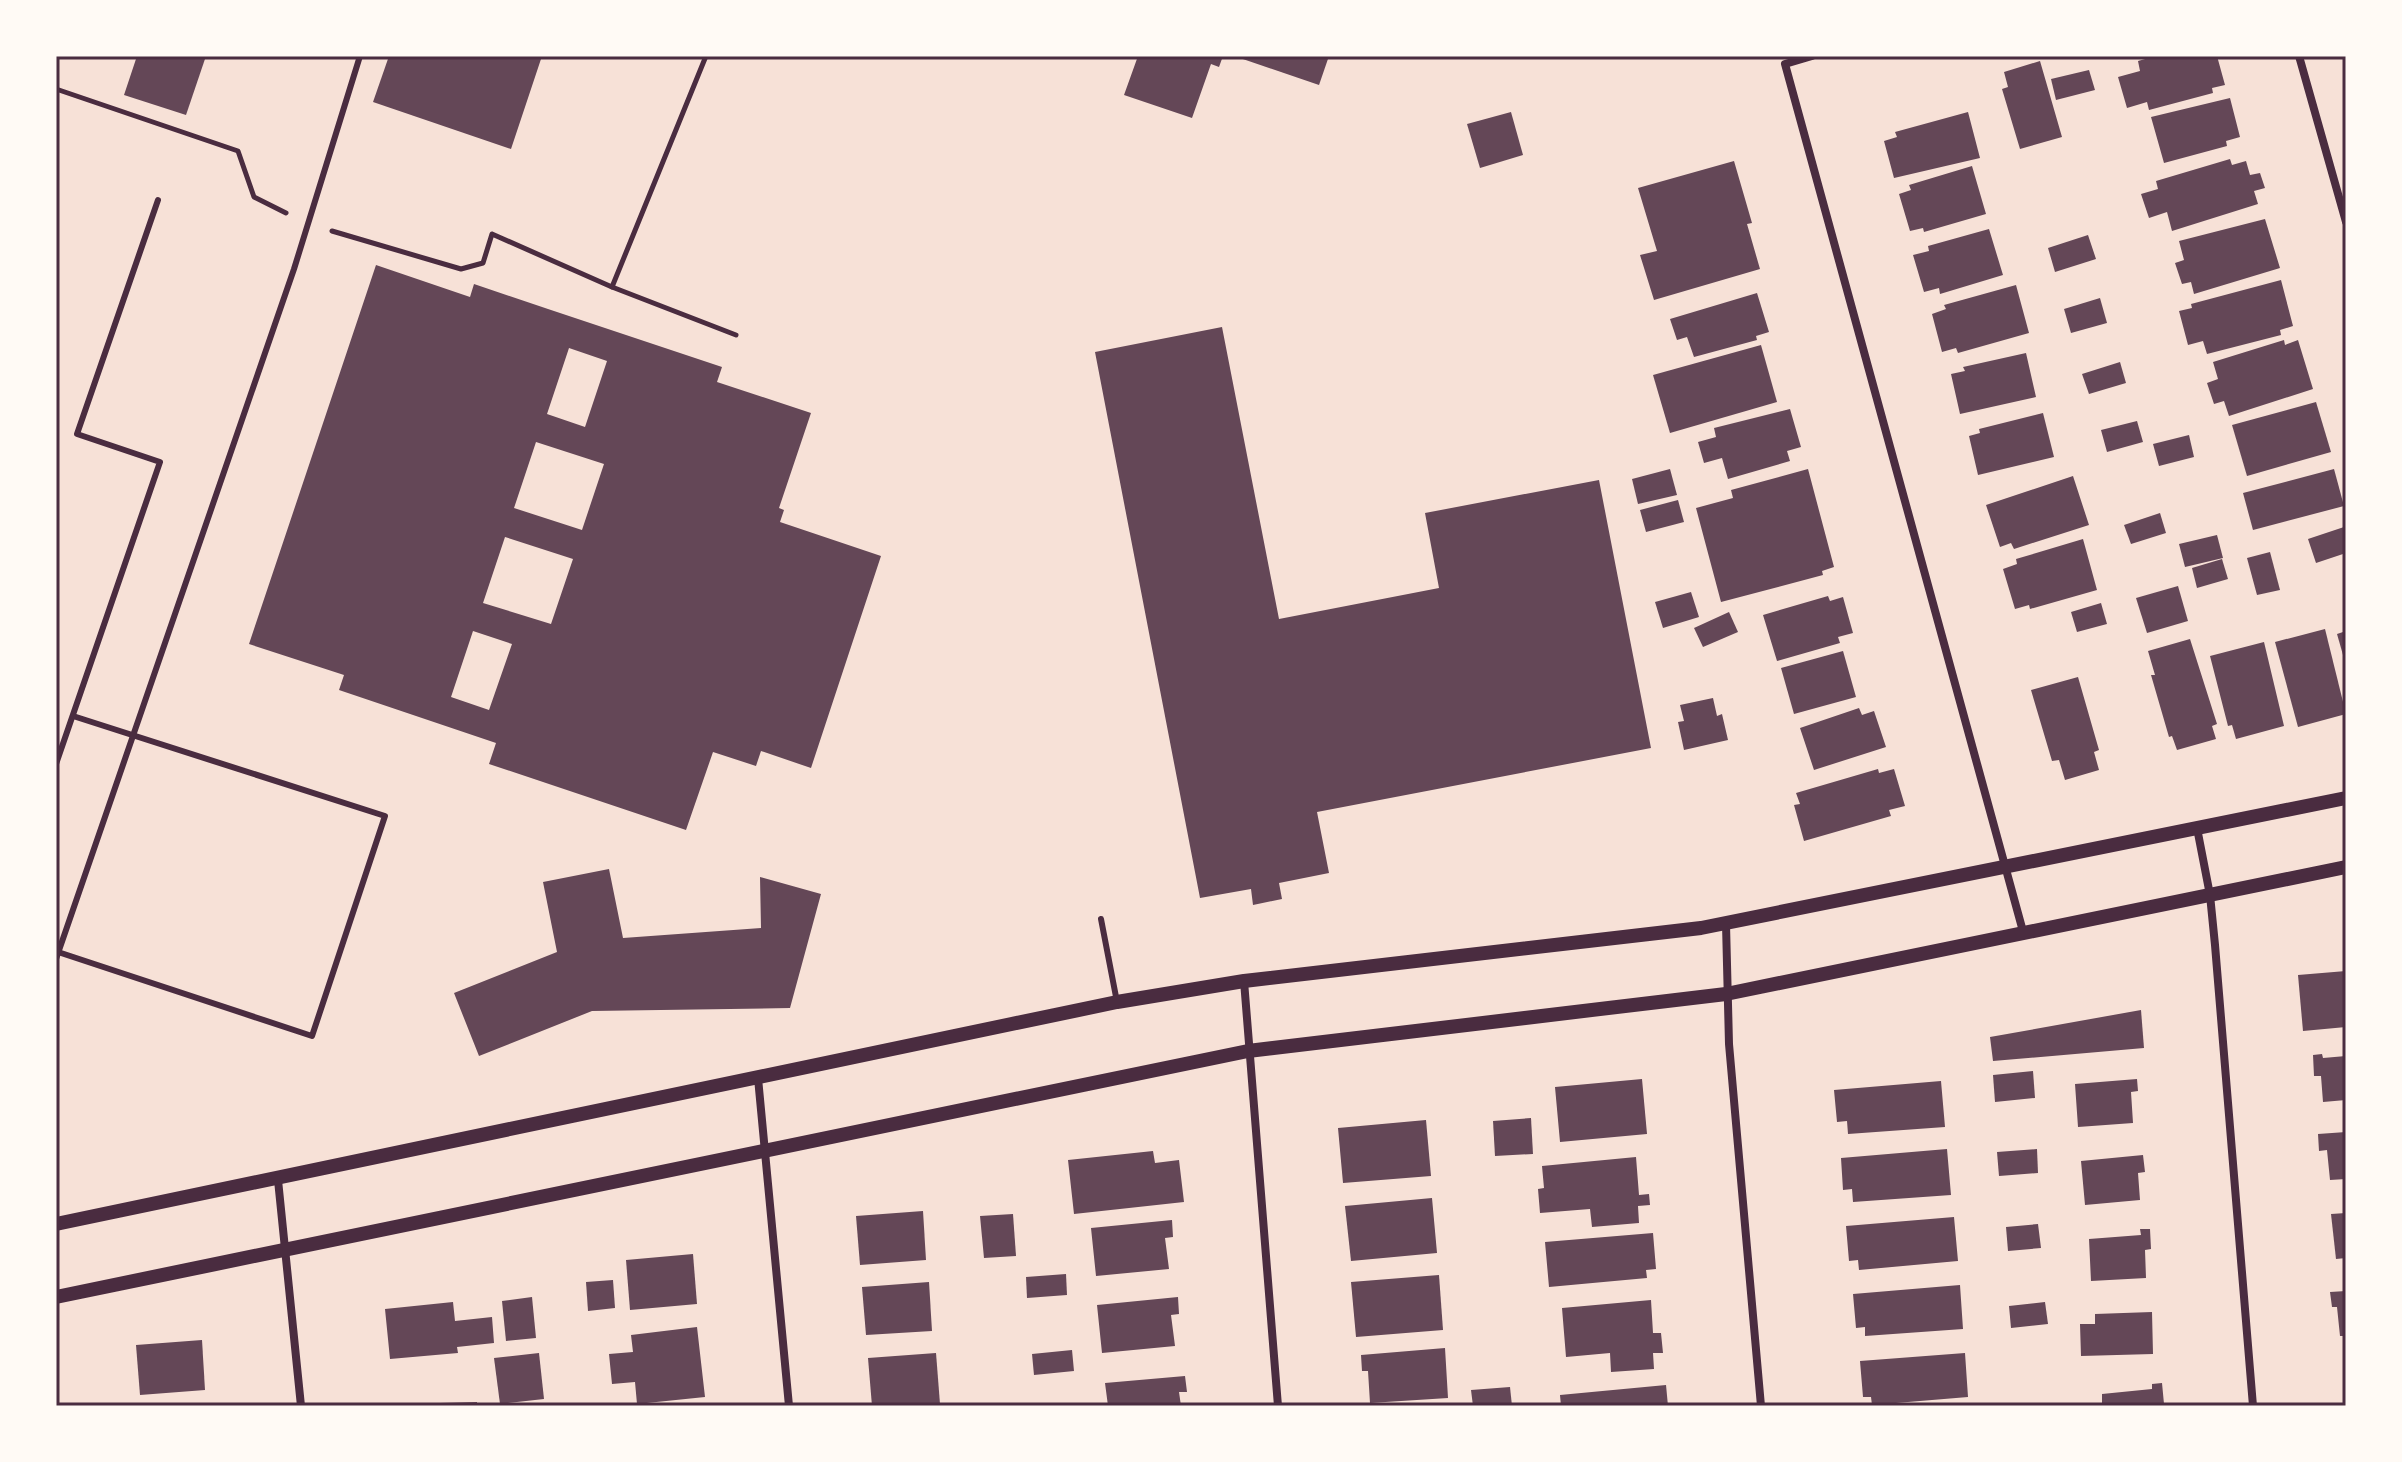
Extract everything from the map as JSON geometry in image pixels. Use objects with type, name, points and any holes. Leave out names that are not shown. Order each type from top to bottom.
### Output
[{"type":"street","points":[[1812,56],[1785,64],[2024,935]]},
{"type":"street","points":[[2299,56],[2346,222]]},
{"type":"street","points":[[56,1224],[1117,1002],[1244,981],[1726,924],[2346,798]]},
{"type":"street","points":[[2197,828],[2210,895],[2253,1406]]},
{"type":"street","points":[[56,1297],[1248,1051],[1726,994],[2346,867]]},
{"type":"street","points":[[1726,924],[1726,994],[1761,1406]]},
{"type":"street","points":[[1244,981],[1278,1406]]},
{"type":"street","points":[[758,1078],[768,1151],[789,1406]]},
{"type":"street","points":[[278,1180],[301,1406]]},
{"type":"lane","points":[[73,716],[134,733],[385,816],[312,1036],[57,956],[134,733],[308,224],[360,56]]},
{"type":"lane","points":[[56,764],[160,462],[77,434],[158,200]]},
{"type":"lane","points":[[1101,919],[1117,1002]]},
{"type":"path","points":[[612,287],[706,56]]},
{"type":"path","points":[[56,89],[238,151],[254,197],[308,224],[461,269],[483,263],[492,234],[612,287],[736,335]]},
{"type":"building","points":[[137,56],[206,56],[186,115],[124,95]]},
{"type":"building","points":[[389,56],[542,56],[511,149],[373,102]]},
{"type":"building","points":[[1138,56],[1223,56],[1219,67],[1211,64],[1192,118],[1124,95]]},
{"type":"building","points":[[1234,56],[1329,56],[1319,85]]},
{"type":"building","points":[[2156,56],[2217,56],[2225,85],[2212,88],[2213,93],[2149,110],[2147,102],[2127,108],[2118,77],[2140,71],[2138,61]]},
{"type":"building","points":[[2040,61],[2062,137],[2020,149],[2002,89],[2008,87],[2004,72]]},
{"type":"building","points":[[2089,70],[2095,90],[2056,100],[2051,79]]},
{"type":"building","points":[[2230,98],[2240,137],[2226,141],[2227,146],[2164,163],[2151,117]]},
{"type":"building","points":[[1511,112],[1523,155],[1480,168],[1467,124]]},
{"type":"building","points":[[1968,112],[1980,158],[1894,178],[1884,141],[1897,137],[1895,132]]},
{"type":"building","points":[[2230,159],[2232,165],[2246,161],[2250,175],[2260,173],[2265,188],[2254,191],[2258,204],[2172,231],[2167,212],[2149,218],[2141,194],[2158,189],[2156,181]]},
{"type":"building","points":[[1734,161],[1752,223],[1747,224],[1760,269],[1654,300],[1640,255],[1657,251],[1638,188]]},
{"type":"building","points":[[1972,166],[1986,214],[1924,232],[1923,228],[1910,231],[1899,194],[1911,190],[1909,185]]},
{"type":"building","points":[[2265,219],[2280,268],[2194,294],[2191,282],[2182,284],[2175,263],[2184,260],[2179,241]]},
{"type":"building","points":[[1989,229],[2003,275],[1940,294],[1939,288],[1924,292],[1913,255],[1929,251],[1928,246]]},
{"type":"building","points":[[2088,235],[2096,259],[2055,272],[2048,248]]},
{"type":"building","points":[[376,265],[470,297],[474,284],[722,367],[717,382],[811,413],[779,508],[784,510],[780,522],[881,556],[811,768],[761,751],[756,766],[713,752],[686,830],[489,764],[496,743],[339,690],[344,675],[249,644]],"holes":[[[569,348],[607,361],[585,427],[547,414]],[[536,442],[604,464],[582,530],[514,508]],[[505,537],[573,559],[551,624],[483,603]],[[473,631],[512,644],[489,710],[451,697]]]},
{"type":"building","points":[[2281,280],[2293,326],[2280,330],[2281,335],[2207,354],[2203,341],[2188,345],[2179,311],[2192,308],[2191,304]]},
{"type":"building","points":[[2016,285],[2029,333],[1958,353],[1956,348],[1942,352],[1932,314],[1946,309],[1944,305]]},
{"type":"building","points":[[1757,293],[1769,332],[1756,336],[1757,340],[1694,357],[1687,337],[1677,340],[1670,319]]},
{"type":"building","points":[[2100,298],[2107,323],[2071,333],[2064,309]]},
{"type":"building","points":[[1222,327],[1279,619],[1439,588],[1425,513],[1599,480],[1651,748],[1317,812],[1329,873],[1279,883],[1282,899],[1253,905],[1251,889],[1200,898],[1095,352]]},
{"type":"building","points":[[2284,340],[2285,345],[2298,340],[2313,389],[2229,416],[2224,401],[2214,404],[2207,383],[2218,379],[2213,362]]},
{"type":"building","points":[[1761,345],[1777,402],[1670,433],[1653,375]]},
{"type":"building","points":[[2026,353],[2036,397],[1960,414],[1951,374],[1965,371],[1963,367]]},
{"type":"building","points":[[2120,362],[2126,383],[2089,394],[2082,374]]},
{"type":"building","points":[[2316,402],[2331,452],[2247,476],[2232,425]]},
{"type":"building","points":[[1790,409],[1801,447],[1787,451],[1790,461],[1728,479],[1722,458],[1704,463],[1698,442],[1716,437],[1714,428]]},
{"type":"building","points":[[2043,413],[2054,457],[1978,475],[1969,436],[1980,433],[1979,429]]},
{"type":"building","points":[[2137,421],[2143,442],[2107,452],[2101,430]]},
{"type":"building","points":[[2189,435],[2194,457],[2159,466],[2153,444]]},
{"type":"building","points":[[1670,469],[1677,495],[1638,504],[1632,479]]},
{"type":"building","points":[[1808,469],[1834,567],[1822,571],[1823,575],[1721,602],[1696,508],[1733,498],[1731,490]]},
{"type":"building","points":[[2334,469],[2344,506],[2253,530],[2243,493]]},
{"type":"building","points":[[2073,476],[2089,525],[2014,549],[2011,543],[2000,547],[1986,505]]},
{"type":"building","points":[[1678,500],[1684,522],[1646,532],[1640,510]]},
{"type":"building","points":[[2160,513],[2166,533],[2131,544],[2124,525]]},
{"type":"building","points":[[2344,527],[2346,553],[2316,563],[2308,539]]},
{"type":"building","points":[[2217,535],[2223,558],[2185,567],[2179,544]]},
{"type":"building","points":[[2083,539],[2097,590],[2030,609],[2029,605],[2015,609],[2003,569],[2017,564],[2016,559]]},
{"type":"building","points":[[2270,552],[2280,590],[2257,595],[2247,558]]},
{"type":"building","points":[[2222,559],[2228,579],[2197,588],[2192,568]]},
{"type":"building","points":[[2178,586],[2188,621],[2147,633],[2136,598]]},
{"type":"building","points":[[1691,592],[1699,617],[1663,628],[1655,602]]},
{"type":"building","points":[[1828,596],[1830,601],[1843,597],[1853,633],[1838,637],[1840,643],[1777,661],[1763,615]]},
{"type":"building","points":[[2101,603],[2107,624],[2077,632],[2071,612]]},
{"type":"building","points":[[1729,612],[1738,632],[1703,647],[1694,628]]},
{"type":"building","points":[[2325,629],[2346,714],[2298,727],[2275,642]]},
{"type":"building","points":[[2346,631],[2346,662],[2345,662],[2337,634]]},
{"type":"building","points":[[2190,639],[2217,724],[2212,726],[2216,739],[2177,750],[2172,736],[2169,737],[2151,675],[2155,675],[2148,651]]},
{"type":"building","points":[[2264,642],[2284,726],[2236,739],[2232,725],[2228,726],[2210,656]]},
{"type":"building","points":[[1843,651],[1856,697],[1794,714],[1781,668]]},
{"type":"building","points":[[2078,677],[2099,750],[2094,752],[2099,770],[2065,780],[2059,760],[2052,761],[2031,690]]},
{"type":"building","points":[[1713,698],[1717,716],[1722,714],[1728,740],[1684,750],[1678,722],[1684,721],[1680,705]]},
{"type":"building","points":[[1859,708],[1862,715],[1874,711],[1886,747],[1814,770],[1800,728]]},
{"type":"building","points":[[1878,769],[1879,773],[1894,769],[1905,806],[1889,810],[1891,816],[1804,841],[1794,805],[1800,804],[1796,793]]},
{"type":"building","points":[[609,869],[623,938],[761,928],[760,877],[821,894],[790,1008],[592,1011],[479,1056],[454,993],[557,952],[543,882]]},
{"type":"building","points":[[2346,971],[2346,1027],[2303,1031],[2298,975]]},
{"type":"building","points":[[2141,1010],[2144,1048],[1993,1061],[1990,1037]]},
{"type":"building","points":[[2322,1054],[2323,1058],[2346,1056],[2346,1100],[2323,1102],[2321,1076],[2314,1076],[2313,1055]]},
{"type":"building","points":[[2033,1071],[2035,1098],[1995,1102],[1993,1075]]},
{"type":"building","points":[[1642,1079],[1647,1134],[1560,1142],[1555,1087]]},
{"type":"building","points":[[2137,1079],[2138,1091],[2131,1092],[2133,1123],[2078,1127],[2075,1084]]},
{"type":"building","points":[[1941,1081],[1945,1127],[1848,1134],[1847,1121],[1837,1122],[1834,1090]]},
{"type":"building","points":[[1531,1118],[1533,1154],[1495,1156],[1493,1121]]},
{"type":"building","points":[[1426,1120],[1431,1176],[1343,1183],[1338,1128]]},
{"type":"building","points":[[2346,1132],[2346,1179],[2330,1180],[2327,1150],[2319,1151],[2318,1134]]},
{"type":"building","points":[[1947,1149],[1951,1195],[1853,1202],[1852,1189],[1843,1190],[1841,1158]]},
{"type":"building","points":[[2037,1149],[2038,1173],[1999,1176],[1997,1152]]},
{"type":"building","points":[[1153,1151],[1155,1163],[1179,1160],[1184,1202],[1074,1214],[1068,1160]]},
{"type":"building","points":[[2143,1155],[2145,1172],[2138,1173],[2140,1200],[2085,1205],[2081,1161]]},
{"type":"building","points":[[1636,1157],[1639,1195],[1649,1194],[1650,1205],[1638,1206],[1639,1223],[1592,1227],[1590,1209],[1540,1213],[1538,1189],[1544,1188],[1542,1166]]},
{"type":"building","points":[[1432,1198],[1437,1253],[1351,1261],[1345,1206]]},
{"type":"building","points":[[923,1211],[926,1260],[860,1265],[856,1216]]},
{"type":"building","points":[[2346,1213],[2346,1258],[2336,1259],[2331,1214]]},
{"type":"building","points":[[1013,1214],[1016,1256],[984,1258],[980,1216]]},
{"type":"building","points":[[1954,1217],[1958,1261],[1859,1270],[1858,1260],[1849,1261],[1846,1226]]},
{"type":"building","points":[[1172,1220],[1173,1237],[1165,1238],[1169,1269],[1096,1276],[1091,1228]]},
{"type":"building","points":[[2038,1224],[2041,1248],[2008,1251],[2006,1227]]},
{"type":"building","points":[[2140,1229],[2150,1229],[2151,1249],[2145,1250],[2146,1278],[2091,1281],[2089,1239],[2141,1235]]},
{"type":"building","points":[[1653,1233],[1656,1269],[1646,1270],[1647,1278],[1549,1287],[1545,1242]]},
{"type":"building","points":[[693,1254],[697,1304],[630,1310],[626,1260]]},
{"type":"building","points":[[1066,1274],[1067,1295],[1027,1298],[1026,1277]]},
{"type":"building","points":[[1439,1275],[1443,1330],[1356,1337],[1351,1282]]},
{"type":"building","points":[[613,1280],[615,1308],[588,1311],[586,1282]]},
{"type":"building","points":[[929,1282],[932,1331],[866,1335],[862,1287]]},
{"type":"building","points":[[1960,1285],[1963,1329],[1865,1336],[1865,1327],[1856,1328],[1853,1294]]},
{"type":"building","points":[[2346,1291],[2346,1336],[2340,1336],[2337,1307],[2332,1307],[2330,1292]]},
{"type":"building","points":[[532,1297],[536,1338],[506,1341],[502,1301]]},
{"type":"building","points":[[1178,1297],[1179,1314],[1171,1315],[1175,1346],[1102,1353],[1097,1305]]},
{"type":"building","points":[[1651,1300],[1653,1333],[1661,1333],[1663,1353],[1653,1353],[1654,1369],[1611,1372],[1610,1353],[1566,1357],[1562,1308]]},
{"type":"building","points":[[453,1302],[455,1321],[492,1317],[494,1343],[457,1347],[458,1353],[390,1359],[385,1309]]},
{"type":"building","points":[[2045,1302],[2048,1324],[2011,1328],[2009,1306]]},
{"type":"building","points":[[2152,1312],[2153,1354],[2081,1356],[2080,1324],[2095,1324],[2095,1314]]},
{"type":"building","points":[[697,1327],[705,1397],[637,1404],[635,1382],[612,1384],[609,1354],[633,1352],[631,1335]]},
{"type":"building","points":[[202,1340],[205,1390],[140,1395],[136,1345]]},
{"type":"building","points":[[1445,1348],[1448,1398],[1370,1403],[1368,1371],[1362,1371],[1361,1355]]},
{"type":"building","points":[[1072,1350],[1074,1371],[1034,1375],[1032,1354]]},
{"type":"building","points":[[539,1353],[544,1399],[500,1404],[494,1358]]},
{"type":"building","points":[[936,1353],[940,1404],[872,1406],[868,1358]]},
{"type":"building","points":[[1965,1353],[1968,1397],[1872,1405],[1871,1397],[1863,1397],[1860,1361]]},
{"type":"building","points":[[1185,1376],[1187,1392],[1179,1392],[1181,1406],[1108,1406],[1105,1383]]},
{"type":"building","points":[[2162,1383],[2164,1404],[2102,1406],[2102,1394],[2152,1389],[2152,1384]]},
{"type":"building","points":[[1666,1385],[1668,1406],[1561,1406],[1560,1395]]},
{"type":"building","points":[[1510,1387],[1512,1406],[1473,1406],[1471,1390]]},
{"type":"building","points":[[477,1402],[477,1406],[440,1406],[440,1403]]}]
